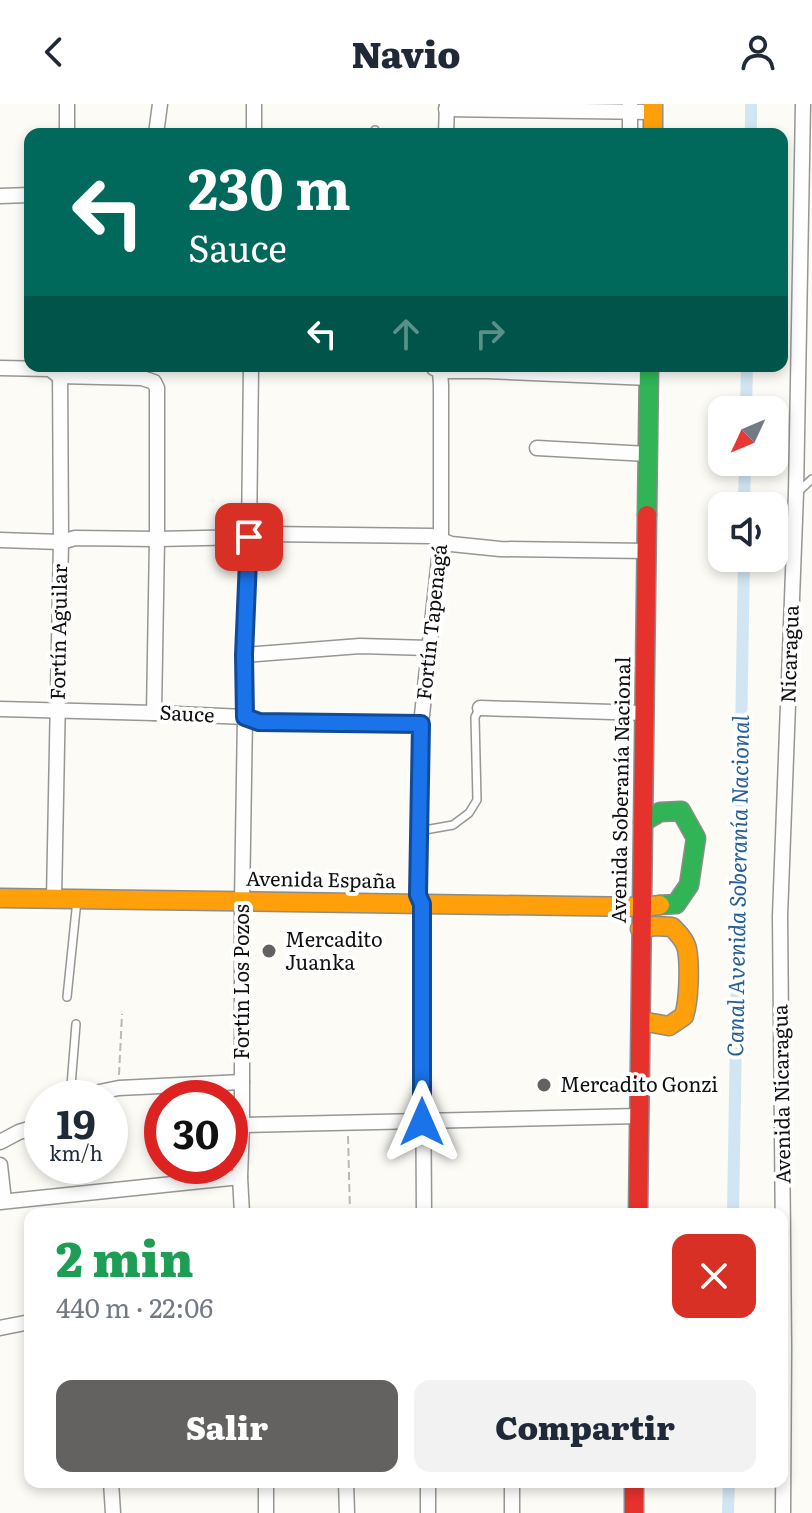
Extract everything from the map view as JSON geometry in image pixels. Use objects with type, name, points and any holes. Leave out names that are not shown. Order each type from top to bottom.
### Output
[{"type":"main road","name":"Avenida Soberanía Nacional","points":[[638,1208],[649,372]]},
{"type":"main road","name":"Avenida España","points":[[0,898],[642,907],[676,904],[689,885],[696,838],[681,811],[660,812],[643,822]]},
{"type":"main road","points":[[640,929],[672,927],[682,938],[687,947],[688,1002],[684,1016],[669,1026],[641,1021]]},
{"type":"main road","points":[[634,1488],[634,1513]]},
{"type":"street","points":[[67,104],[67,128]]},
{"type":"street","points":[[157,128],[160,104]]},
{"type":"street","points":[[254,104],[254,128]]},
{"type":"street","name":"Nicaragua","points":[[780,916],[796,493],[803,104]]},
{"type":"street","points":[[446,128],[446,106],[653,108]]},
{"type":"street","points":[[0,196],[24,195]]},
{"type":"street","points":[[0,368],[24,368]]},
{"type":"street","name":"Fortín Aguilar","points":[[54,899],[61,542],[60,372]]},
{"type":"street","points":[[72,372],[142,378],[154,382],[157,388],[154,713]]},
{"type":"street","name":"Fortín Los Pozos","points":[[242,1080],[244,655],[251,372]]},
{"type":"street","name":"Fortín Tapenagá","points":[[424,1208],[422,904],[418,895],[421,724],[441,541],[442,437],[435,372]]},
{"type":"street","points":[[537,448],[648,454]]},
{"type":"street","points":[[0,540],[61,542],[75,538],[157,539],[266,534],[432,536],[451,544],[500,549],[647,551]]},
{"type":"street","points":[[244,655],[360,646],[429,648]]},
{"type":"street","points":[[480,708],[644,713]]},
{"type":"street","name":"Sauce","points":[[0,709],[245,717],[259,722],[421,724]]},
{"type":"street","name":"Avenida Nicaragua","points":[[780,916],[783,1208]]},
{"type":"street","points":[[248,1125],[639,1116]]},
{"type":"street","points":[[0,1142],[24,1130]]},
{"type":"street","points":[[0,1165],[2,1201],[31,1207],[191,1184]]},
{"type":"street","name":"Fortín Los Pozos","points":[[240,1184],[242,1208]]},
{"type":"street","points":[[0,1328],[24,1323]]},
{"type":"street","points":[[111,1488],[113,1513]]},
{"type":"street","points":[[266,1488],[266,1513]]},
{"type":"street","points":[[346,1488],[347,1513]]},
{"type":"street","points":[[428,1488],[428,1513]]},
{"type":"street","points":[[512,1488],[512,1513]]},
{"type":"street","name":"Avenida Nicaragua","points":[[783,1488],[783,1513]]},
{"type":"lane","points":[[796,493],[812,479]]},
{"type":"lane","points":[[419,831],[453,825],[469,813],[477,800],[475,717],[480,708]]},
{"type":"lane","points":[[67,997],[77,899]]},
{"type":"lane","points":[[71,1080],[76,1024]]},
{"type":"path","points":[[119,1080],[122,1014]]},
{"type":"path","points":[[348,1123],[350,1208]]},
{"type":"waterway","name":"Canal Avenida Soberanía Nacional","points":[[751,104],[751,128]]},
{"type":"waterway","name":"Canal Avenida Soberanía Nacional","points":[[746,396],[747,372]]},
{"type":"waterway","name":"Canal Avenida Soberanía Nacional","points":[[744,492],[745,476]]},
{"type":"waterway","name":"Canal Avenida Soberanía Nacional","points":[[733,1208],[744,572]]},
{"type":"waterway","name":"Canal Avenida Soberanía Nacional","points":[[728,1513],[729,1488]]},
{"type":"traffic: fast","points":[[647,515],[649,372]]},
{"type":"traffic: fast","points":[[643,822],[660,812],[681,811],[696,838],[689,885],[676,904],[660,905]]},
{"type":"traffic: slow","points":[[653,104],[653,128]]},
{"type":"traffic: slow","points":[[0,898],[660,905]]},
{"type":"traffic: slow","points":[[640,929],[672,927],[686,946],[689,973],[684,1016],[669,1026],[641,1021]]},
{"type":"traffic: jam","points":[[638,1208],[647,515]]},
{"type":"traffic: jam","points":[[634,1488],[634,1513]]},
{"type":"place","name":"Mercadito Juanka","points":[[269,951]]},
{"type":"place","name":"Mercadito Gonzi","points":[[544,1085]]},
{"type":"route","points":[[249,537],[245,717],[259,722],[421,724],[418,895],[422,904],[422,1122]]}]
